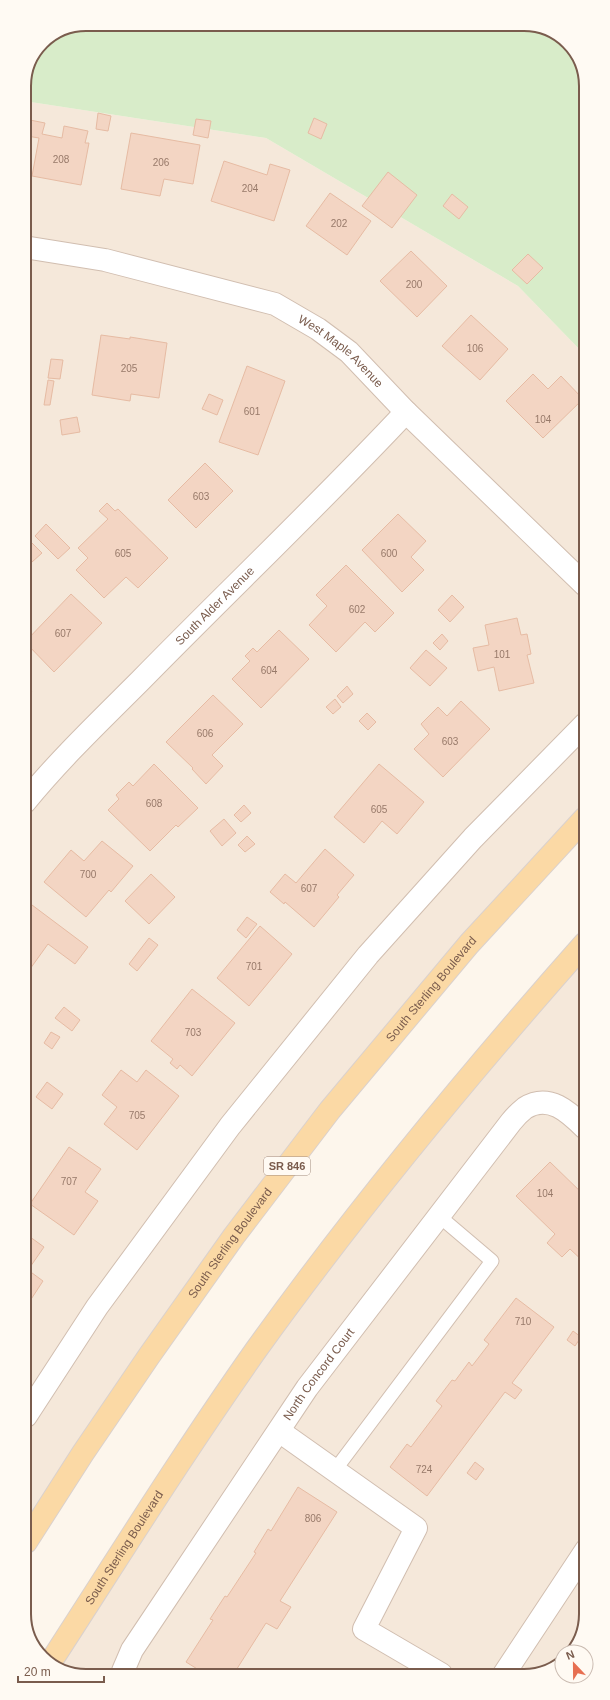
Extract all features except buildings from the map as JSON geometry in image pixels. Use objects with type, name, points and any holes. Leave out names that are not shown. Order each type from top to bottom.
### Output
[{"type":"main road","name":"South Sterling Boulevard","points":[[31,1534],[83,1453],[149,1356],[234,1236],[330,1110],[469,944],[579,825]]},
{"type":"main road","name":"South Sterling Boulevard","points":[[53,1658],[190,1446],[256,1351],[334,1244],[484,1058],[579,951]]},
{"type":"street","name":"West Maple Avenue","points":[[31,248],[105,260],[275,304],[318,328],[349,352],[406,412],[579,579]]},
{"type":"street","name":"South Alder Avenue","points":[[31,795],[46,776],[178,642],[356,466],[406,412]]},
{"type":"street","points":[[31,1408],[97,1307],[230,1126],[368,956],[473,838],[579,730]]},
{"type":"street","name":"North Concord Court","points":[[125,1669],[132,1650],[307,1388],[511,1122],[525,1108],[544,1102],[562,1107],[579,1123]]},
{"type":"street","points":[[279,1430],[416,1528],[364,1629],[432,1669]]},
{"type":"street","points":[[507,1669],[579,1565]]},
{"type":"lane","points":[[335,1470],[492,1261],[439,1216]]},
{"type":"shaded area","points":[[31,102],[266,138],[518,286],[579,349],[579,825],[330,1110],[31,1535]]},
{"type":"shaded area","points":[[579,950],[579,1621],[571,1644],[554,1644],[554,1660],[531,1669],[82,1669],[65,1665],[53,1658],[256,1351]]},
{"type":"green space","points":[[86,31],[528,31],[542,34],[558,42],[570,55],[579,79],[579,349],[518,286],[266,138],[31,102],[31,82],[35,65],[40,55],[55,40],[75,32]]}]
